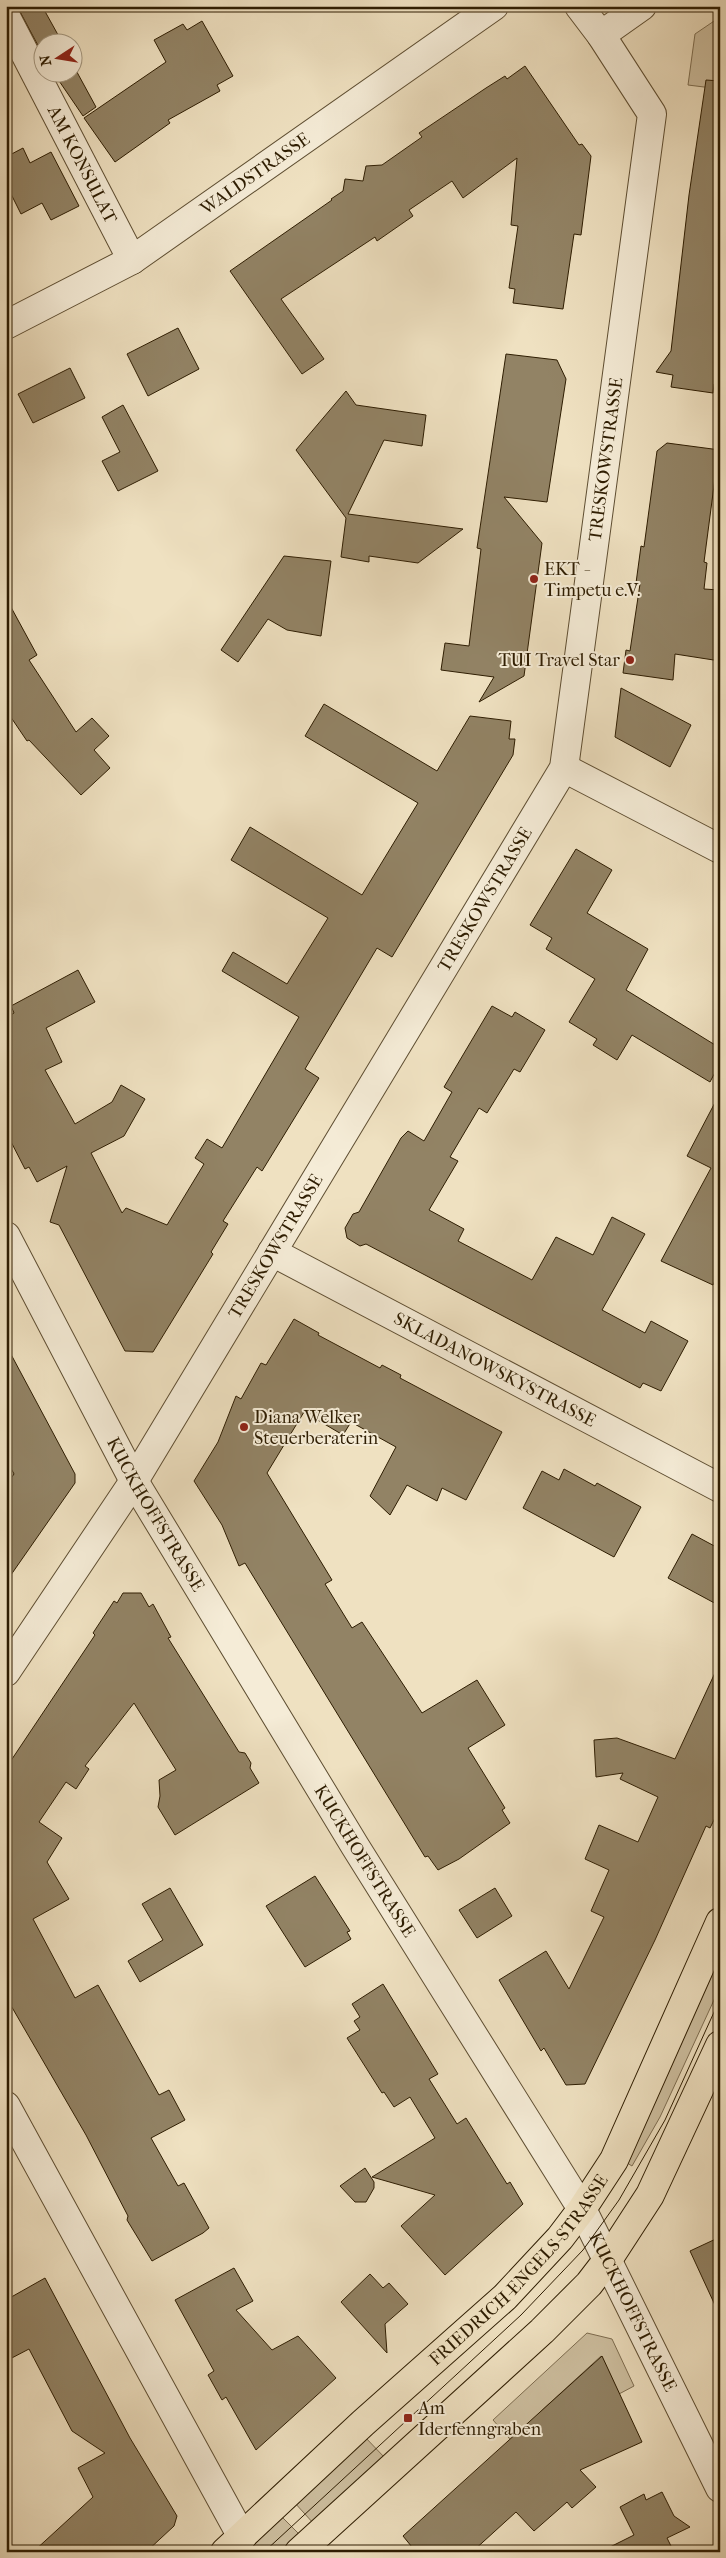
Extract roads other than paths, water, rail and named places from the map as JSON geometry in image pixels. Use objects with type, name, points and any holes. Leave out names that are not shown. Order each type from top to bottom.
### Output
[{"type":"main road","name":"FRIEDRICH-ENGELS-STRASSE","points":[[233,2544],[363,2423],[505,2297],[542,2258],[582,2209],[614,2160],[720,1922]]},
{"type":"main road","points":[[299,2552],[542,2332],[577,2297],[609,2258],[650,2195],[720,2045]]},
{"type":"street","name":"WALDSTRASSE","points":[[6,325],[132,260],[494,6]]},
{"type":"street","points":[[579,6],[601,35],[642,6]]},
{"type":"street","name":"AM KONSULAT","points":[[6,17],[132,260]]},
{"type":"street","name":"TRESKOWSTRASSE","points":[[6,1672],[134,1481],[564,768],[652,114],[601,35]]},
{"type":"street","points":[[564,768],[720,849]]},
{"type":"street","name":"KUCKHOFFSTRASSE","points":[[6,1236],[134,1481],[356,1846],[582,2209],[609,2258],[720,2488]]},
{"type":"street","name":"SKLADANOWSKYSTRASSE","points":[[272,1252],[720,1488]]},
{"type":"street","points":[[6,2106],[233,2544]]},
{"type":"tram line","points":[[264,2552],[521,2315],[583,2250],[619,2200],[665,2120],[720,1999]]},
{"type":"place","name":"EKT - Timpetu e.V.","points":[[534,579]]},
{"type":"place","name":"TUI Travel Star","points":[[630,660]]},
{"type":"place","name":"Diana Welker Steuerberaterin","points":[[244,1427]]},
{"type":"place","name":"Am Iderfenngraben","points":[[408,2418]]}]
